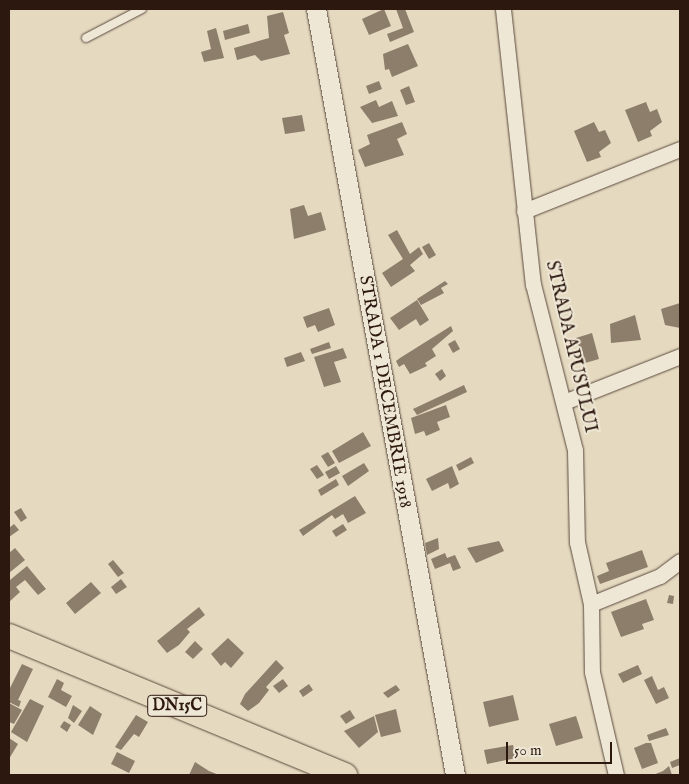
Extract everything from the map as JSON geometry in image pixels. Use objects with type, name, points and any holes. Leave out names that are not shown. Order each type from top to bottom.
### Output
[{"type":"main road","name":"DN15C","points":[[9,636],[346,775]]},
{"type":"street","name":"STRADA 1 DECEMBRIE 1918","points":[[316,9],[455,775]]},
{"type":"street","name":"STRADA APUSULUI","points":[[503,9],[533,284],[575,450],[578,542],[591,604],[592,672],[616,775]]},
{"type":"street","points":[[524,211],[680,149]]},
{"type":"street","points":[[564,402],[680,356]]},
{"type":"street","points":[[591,604],[660,576],[680,561]]},
{"type":"lane","points":[[86,38],[142,9]]},
{"type":"building","points":[[384,9],[391,26],[369,35],[362,19]]},
{"type":"building","points":[[396,9],[405,9],[414,32],[390,42],[387,34],[403,28]]},
{"type":"building","points":[[283,12],[289,33],[284,35],[290,54],[261,61],[255,55],[237,60],[234,48],[269,38],[267,16]]},
{"type":"building","points":[[248,24],[250,33],[225,40],[223,31]]},
{"type":"building","points":[[216,28],[224,58],[204,62],[201,52],[211,49],[207,31]]},
{"type":"building","points":[[408,44],[418,66],[392,77],[389,69],[385,70],[383,54]]},
{"type":"building","points":[[379,81],[382,89],[369,94],[366,86]]},
{"type":"building","points":[[409,86],[415,102],[406,105],[400,90]]},
{"type":"building","points":[[376,100],[379,107],[392,101],[398,116],[372,123],[360,107]]},
{"type":"building","points":[[646,102],[650,112],[657,109],[662,122],[650,131],[652,136],[638,142],[625,110]]},
{"type":"building","points":[[302,115],[305,131],[285,134],[282,118]]},
{"type":"building","points":[[402,122],[407,134],[397,139],[404,155],[365,167],[358,150],[370,144],[367,135]]},
{"type":"building","points":[[594,122],[599,132],[605,130],[611,143],[599,152],[601,157],[587,162],[574,131]]},
{"type":"building","points":[[304,205],[308,216],[321,212],[326,230],[294,239],[290,209]]},
{"type":"building","points":[[397,230],[410,254],[419,247],[423,254],[410,265],[415,271],[391,287],[382,273],[403,259],[388,235]]},
{"type":"building","points":[[429,243],[436,255],[429,259],[422,247]]},
{"type":"building","points":[[445,281],[448,284],[441,288],[444,293],[421,305],[417,299]]},
{"type":"building","points":[[417,300],[429,320],[420,326],[416,319],[399,330],[390,318]]},
{"type":"building","points":[[680,303],[680,328],[665,325],[661,309]]},
{"type":"building","points":[[329,308],[335,325],[318,332],[315,325],[307,328],[303,317]]},
{"type":"building","points":[[635,315],[641,340],[611,343],[610,324]]},
{"type":"building","points":[[451,326],[453,331],[432,349],[436,356],[425,363],[427,366],[410,374],[404,364],[399,367],[396,361]]},
{"type":"building","points":[[592,333],[599,359],[585,363],[576,338]]},
{"type":"building","points":[[455,340],[460,349],[453,353],[448,344]]},
{"type":"building","points":[[329,342],[331,348],[312,354],[310,349]]},
{"type":"building","points":[[343,348],[347,358],[334,362],[341,382],[324,387],[314,357]]},
{"type":"building","points":[[301,352],[305,361],[287,367],[284,358]]},
{"type":"building","points":[[442,369],[446,376],[440,381],[435,374]]},
{"type":"building","points":[[464,385],[467,392],[417,415],[413,409]]},
{"type":"building","points":[[446,405],[450,417],[437,422],[440,430],[426,436],[424,431],[415,434],[411,418]]},
{"type":"building","points":[[363,432],[371,446],[339,463],[332,451]]},
{"type":"building","points":[[328,452],[335,463],[328,467],[321,456]]},
{"type":"building","points":[[471,457],[474,463],[459,471],[456,465]]},
{"type":"building","points":[[364,463],[369,471],[348,486],[342,476]]},
{"type":"building","points":[[317,465],[324,475],[317,479],[310,469]]},
{"type":"building","points":[[336,466],[340,473],[329,479],[325,472]]},
{"type":"building","points":[[452,466],[459,484],[450,489],[448,483],[432,491],[426,479]]},
{"type":"building","points":[[336,479],[339,485],[321,496],[318,490]]},
{"type":"building","points":[[355,496],[366,513],[348,523],[343,514],[335,519],[332,515],[303,536],[299,530]]},
{"type":"building","points":[[21,508],[27,518],[21,522],[14,512]]},
{"type":"building","points":[[14,524],[19,530],[9,537],[9,528]]},
{"type":"building","points":[[343,524],[347,530],[336,537],[332,531]]},
{"type":"building","points":[[438,538],[439,549],[427,555],[425,543]]},
{"type":"building","points":[[499,541],[504,551],[476,563],[467,548]]},
{"type":"building","points":[[15,548],[25,560],[9,573],[9,553]]},
{"type":"building","points":[[642,550],[648,567],[600,584],[597,576],[609,571],[606,563]]},
{"type":"building","points":[[445,553],[447,558],[455,555],[461,568],[453,571],[450,563],[435,569],[431,559]]},
{"type":"building","points":[[113,560],[124,573],[118,577],[108,564]]},
{"type":"building","points":[[27,566],[46,589],[38,595],[25,580],[16,587],[20,592],[9,602],[10,580]]},
{"type":"building","points":[[121,579],[127,587],[116,594],[111,587]]},
{"type":"building","points":[[91,582],[101,593],[75,614],[66,603]]},
{"type":"building","points":[[669,595],[674,596],[673,604],[667,603]]},
{"type":"building","points":[[646,599],[654,620],[642,624],[644,629],[621,637],[611,612]]},
{"type":"building","points":[[199,607],[205,615],[187,629],[190,632],[179,645],[167,653],[157,641]]},
{"type":"building","points":[[228,638],[244,653],[231,668],[225,662],[221,666],[211,654]]},
{"type":"building","points":[[195,641],[203,649],[193,659],[185,652]]},
{"type":"building","points":[[276,660],[284,668],[266,687],[269,690],[259,703],[248,711],[240,704],[245,694]]},
{"type":"building","points":[[22,664],[33,669],[18,700],[21,701],[19,707],[9,702],[9,690]]},
{"type":"building","points":[[638,665],[642,674],[623,683],[618,674]]},
{"type":"building","points":[[652,676],[658,690],[664,687],[669,698],[656,704],[644,680]]},
{"type":"building","points":[[57,679],[64,683],[61,690],[72,696],[66,707],[48,697]]},
{"type":"building","points":[[283,679],[288,686],[279,693],[273,686]]},
{"type":"building","points":[[309,684],[313,690],[303,697],[299,691]]},
{"type":"building","points":[[396,685],[400,690],[388,698],[383,693]]},
{"type":"building","points":[[513,695],[519,720],[489,727],[483,702]]},
{"type":"building","points":[[30,699],[44,706],[27,742],[11,732]]},
{"type":"building","points":[[9,703],[22,710],[14,724],[9,722]]},
{"type":"building","points":[[73,705],[82,711],[74,723],[68,718]]},
{"type":"building","points":[[90,706],[102,714],[93,735],[78,725]]},
{"type":"building","points":[[396,709],[401,732],[381,737],[375,715]]},
{"type":"building","points":[[350,710],[355,718],[346,724],[340,716]]},
{"type":"building","points":[[136,715],[148,722],[139,737],[134,734],[121,750],[115,747]]},
{"type":"building","points":[[374,716],[378,732],[359,748],[344,731]]},
{"type":"building","points":[[576,716],[583,738],[556,746],[549,724]]},
{"type":"building","points":[[64,721],[71,725],[67,732],[60,727]]},
{"type":"building","points":[[666,728],[669,735],[649,741],[647,735]]},
{"type":"building","points":[[9,738],[18,744],[9,759]]},
{"type":"building","points":[[651,743],[658,763],[642,769],[634,748]]},
{"type":"building","points":[[513,745],[516,758],[487,764],[484,750]]},
{"type":"building","points":[[117,752],[135,761],[129,773],[111,764]]},
{"type":"building","points":[[680,758],[680,765],[672,768],[670,762]]},
{"type":"building","points":[[195,762],[209,771],[219,775],[189,775]]},
{"type":"building","points":[[669,766],[672,775],[653,775],[663,771]]}]
